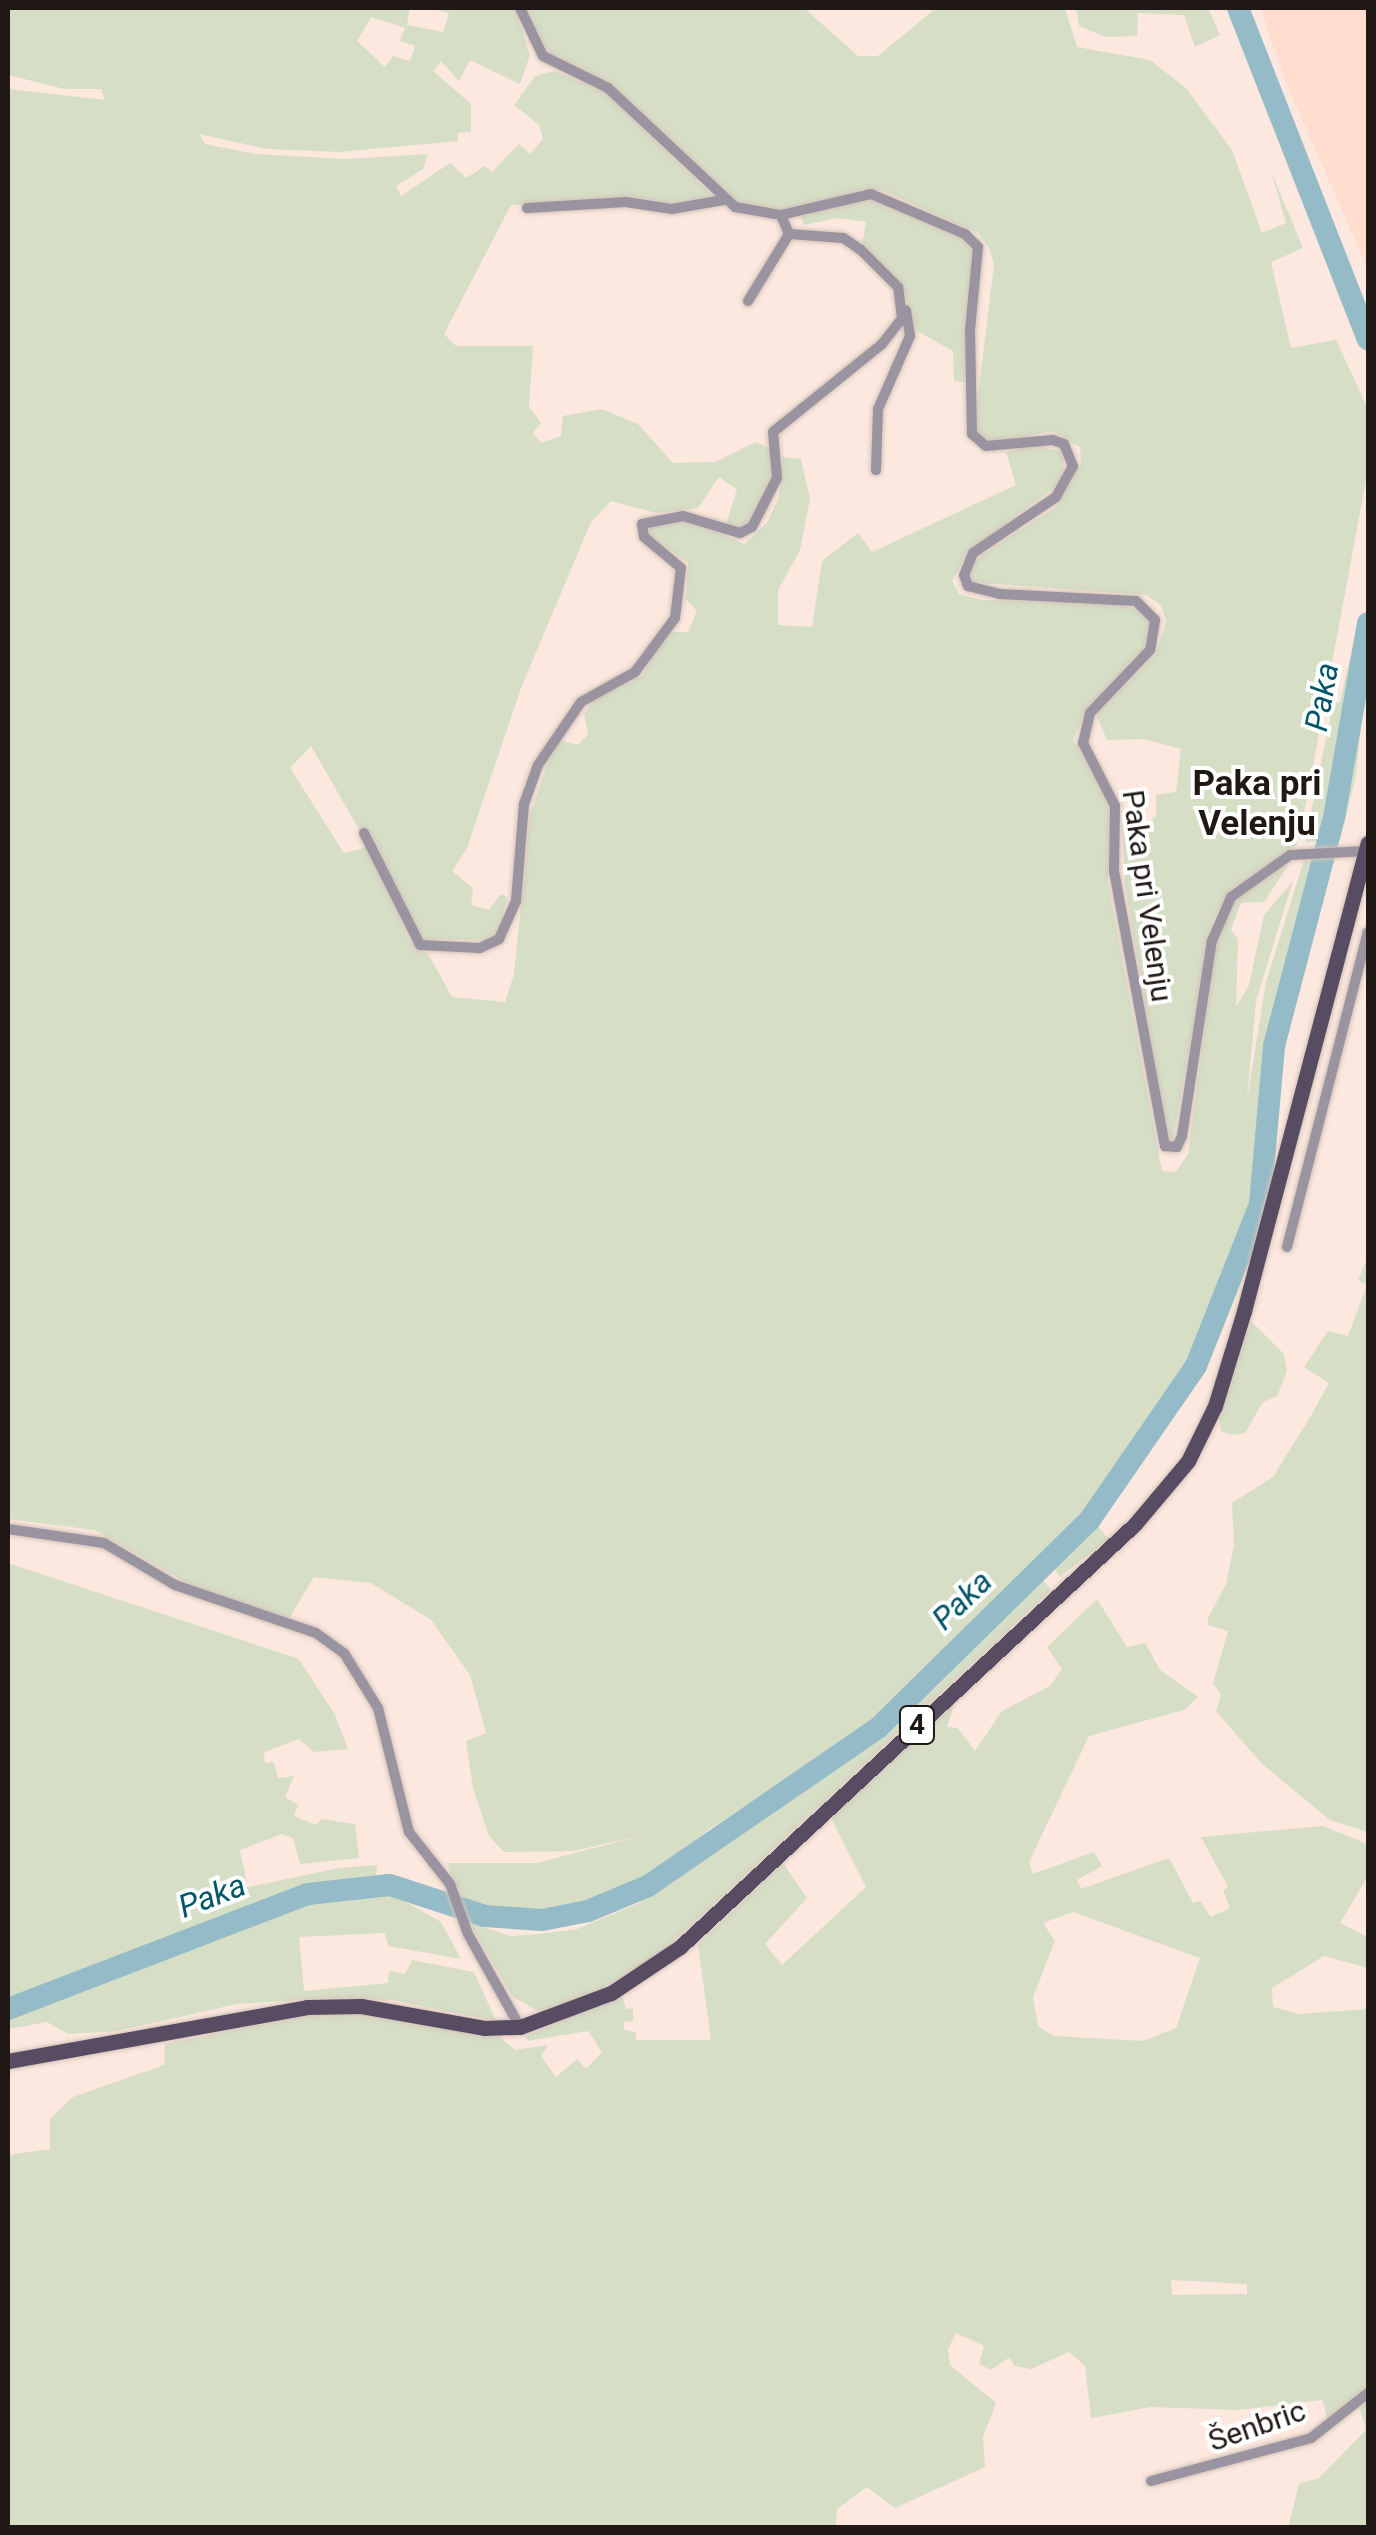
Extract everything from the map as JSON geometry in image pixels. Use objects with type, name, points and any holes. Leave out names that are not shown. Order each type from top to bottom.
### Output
[{"type":"main road","name":"4","points":[[8,2061],[307,2008],[361,2006],[484,2028],[520,2028],[611,1993],[680,1947],[1135,1524],[1188,1461],[1215,1406],[1244,1310],[1367,847]]},
{"type":"street","name":"Paka pri Velenju","points":[[520,8],[542,56],[608,88],[724,200],[748,212],[782,214],[871,194],[964,234],[978,247],[970,330],[972,434],[986,446],[1053,440],[1064,444],[1073,466],[1056,497],[973,553],[964,575],[968,586],[999,594],[1136,601],[1155,620],[1150,650],[1090,713],[1083,743],[1115,806],[1114,871],[1165,1146],[1178,1146],[1182,1136],[1218,920],[1246,881],[1303,851],[1367,847]]},
{"type":"street","points":[[527,208],[612,202],[672,210],[724,200]]},
{"type":"street","points":[[782,214],[790,234]]},
{"type":"street","points":[[748,301],[790,234]]},
{"type":"street","points":[[790,234],[842,238],[883,269],[903,304],[910,336],[878,409],[876,470]]},
{"type":"street","points":[[364,833],[420,944],[480,948],[499,939],[516,901],[524,804],[538,765],[581,702],[635,672],[675,618],[681,568],[676,558],[644,538],[642,524],[683,516],[740,533],[752,527],[776,478],[773,432],[882,344],[902,318],[903,304]]},
{"type":"street","points":[[1287,1247],[1368,932]]},
{"type":"street","points":[[8,1529],[104,1543],[175,1585],[316,1634],[344,1652],[378,1708],[409,1832],[450,1884],[468,1934],[520,2028]]},
{"type":"street","name":"Šenbric","points":[[1151,2481],[1311,2438],[1368,2393]]},
{"type":"shaded area","points":[[1260,8],[1368,8],[1368,270],[1287,85]]},
{"type":"green space","points":[[8,8],[410,8],[407,25],[443,32],[449,13],[425,8],[515,8],[530,55],[520,84],[470,60],[459,81],[441,61],[433,71],[471,104],[471,132],[458,133],[458,141],[339,152],[268,149],[199,134],[205,144],[256,154],[346,159],[428,154],[423,169],[396,186],[401,196],[450,163],[466,178],[485,166],[492,172],[519,144],[530,154],[543,139],[539,125],[514,105],[535,76],[555,71],[604,91],[715,198],[670,206],[511,205],[444,334],[456,346],[533,346],[529,407],[541,423],[533,433],[541,443],[561,436],[563,416],[602,409],[638,424],[673,463],[715,462],[756,442],[771,449],[771,488],[745,528],[726,525],[737,489],[719,477],[698,508],[656,513],[611,501],[591,522],[521,688],[467,848],[452,871],[473,888],[471,905],[489,910],[501,894],[507,897],[497,940],[422,939],[311,746],[290,768],[344,853],[368,847],[409,940],[428,954],[452,997],[505,1002],[514,974],[530,815],[551,753],[560,740],[578,745],[588,734],[584,714],[597,695],[642,675],[658,644],[671,632],[688,632],[697,611],[686,599],[688,562],[650,537],[649,523],[693,521],[744,544],[767,523],[779,497],[782,457],[801,459],[810,499],[800,550],[778,590],[778,625],[812,627],[822,561],[858,533],[872,552],[1016,485],[1006,452],[1033,445],[1063,452],[1064,480],[970,550],[952,581],[959,594],[982,600],[1110,603],[1138,609],[1150,620],[1148,643],[1086,711],[1073,740],[1110,799],[1108,884],[1162,1171],[1176,1172],[1188,1154],[1214,956],[1229,909],[1242,890],[1289,864],[1264,902],[1241,903],[1231,930],[1238,939],[1236,1007],[1249,985],[1264,915],[1293,881],[1256,1001],[1247,1100],[1266,982],[1304,860],[1316,859],[1275,1002],[1254,1204],[1240,1256],[1193,1359],[1090,1512],[877,1720],[708,1830],[635,1889],[628,1885],[602,1900],[546,1913],[462,1902],[447,1863],[537,1863],[651,1833],[574,1851],[504,1852],[489,1836],[473,1788],[466,1741],[486,1733],[470,1675],[431,1620],[371,1583],[314,1577],[288,1620],[203,1592],[95,1530],[8,1519],[8,89],[105,100],[101,89],[64,89],[8,75]],"holes":[[[371,17],[405,28],[400,41],[415,46],[410,61],[393,56],[385,67],[357,41]]]},
{"type":"green space","points":[[526,8],[804,8],[858,56],[878,56],[936,8],[1065,8],[1077,47],[1150,60],[1186,88],[1232,150],[1262,233],[1286,223],[1271,171],[1303,248],[1271,262],[1291,348],[1336,340],[1368,409],[1368,469],[1301,830],[1296,846],[1231,889],[1212,922],[1173,1139],[1167,1139],[1125,885],[1122,825],[1148,823],[1156,816],[1156,795],[1176,792],[1181,749],[1143,739],[1107,740],[1096,714],[1156,654],[1166,621],[1161,605],[1146,595],[968,582],[966,570],[981,555],[1056,507],[1081,463],[1080,447],[1051,431],[1002,442],[982,441],[974,428],[994,265],[990,249],[978,233],[881,190],[786,211],[741,207],[641,113],[544,52]]},
{"type":"green space","points":[[1076,8],[1208,8],[1220,35],[1195,47],[1184,15],[1138,13],[1137,36],[1106,37],[1079,26]]},
{"type":"green space","points":[[877,198],[962,237],[974,250],[968,383],[954,381],[953,351],[915,330],[902,284],[862,245],[866,222],[838,218],[804,225],[800,216]]},
{"type":"green space","points":[[1361,640],[1322,841],[1305,842],[1333,704],[1340,702],[1353,644]]},
{"type":"green space","points":[[1368,656],[1356,776],[1340,840],[1332,841]]},
{"type":"green space","points":[[1368,1257],[1368,1832],[1330,1820],[1262,1764],[1216,1711],[1221,1695],[1213,1683],[1228,1631],[1208,1625],[1208,1618],[1226,1584],[1234,1545],[1232,1503],[1273,1477],[1312,1414],[1329,1383],[1304,1367],[1328,1331],[1348,1336],[1367,1285],[1358,1280]]},
{"type":"green space","points":[[1251,1321],[1284,1354],[1287,1371],[1277,1396],[1263,1402],[1245,1433],[1232,1435],[1221,1431],[1219,1420]]},
{"type":"green space","points":[[1097,1525],[1108,1539],[1060,1577],[1049,1563]]},
{"type":"green space","points":[[8,1563],[299,1659],[335,1715],[348,1749],[314,1752],[299,1739],[264,1752],[265,1763],[274,1762],[278,1778],[294,1776],[285,1797],[298,1805],[294,1816],[316,1825],[321,1819],[355,1824],[359,1858],[300,1864],[293,1838],[282,1834],[240,1850],[247,1883],[225,1892],[339,1868],[377,1865],[376,1877],[281,1895],[8,2005]]},
{"type":"green space","points":[[1040,1577],[1051,1590],[662,1952],[580,2002],[542,2013],[513,1997],[469,1922],[511,1936],[540,1934],[577,1929],[639,1903],[740,1825],[878,1736],[936,1687]]},
{"type":"green space","points":[[1097,1599],[1127,1647],[1145,1643],[1160,1670],[1198,1697],[1184,1710],[1089,1736],[1029,1862],[1033,1874],[1094,1852],[1102,1866],[1077,1880],[1081,1889],[1169,1858],[1193,1903],[1200,1901],[1211,1917],[1230,1908],[1223,1891],[1228,1887],[1201,1837],[1323,1826],[1368,1844],[1368,1876],[1340,1923],[1368,1937],[1368,1968],[1324,1956],[1272,1988],[1273,2007],[1299,2014],[1368,2009],[1368,2388],[1328,2419],[1322,2400],[1238,2410],[1151,2407],[1091,2418],[1085,2366],[1069,2352],[1031,2369],[1014,2366],[1010,2357],[991,2370],[979,2364],[984,2346],[956,2333],[948,2349],[950,2365],[996,2403],[983,2437],[985,2467],[895,2508],[867,2487],[837,2509],[836,2527],[8,2527],[8,2155],[50,2149],[50,2119],[73,2097],[164,2065],[165,2044],[313,2014],[362,2013],[500,2037],[515,2050],[548,2045],[541,2056],[556,2077],[577,2059],[586,2069],[602,2052],[588,2031],[527,2041],[525,2036],[622,1996],[626,2009],[633,2008],[633,2021],[624,2022],[624,2030],[636,2032],[636,2040],[711,2040],[698,1945],[783,1863],[807,1898],[765,1944],[782,1965],[866,1887],[830,1816],[956,1699],[947,1727],[958,1728],[975,1751],[1002,1711],[1050,1686],[1062,1669],[1047,1647]],"holes":[[[1073,1912],[1200,1958],[1176,2028],[1143,2041],[1054,2036],[1038,2026],[1033,1997],[1055,1941],[1043,1923]],[[1171,2280],[1247,2284],[1247,2294],[1172,2295]]]},
{"type":"green space","points":[[388,1892],[441,1922],[461,1959],[388,1946],[385,1933],[299,1937],[304,1991],[388,1983],[389,1971],[405,1974],[412,1960],[474,1972],[496,2021],[392,2000],[328,1998],[237,2004],[117,2031],[68,2034],[47,2022],[8,2029],[8,2019],[286,1906]]},
{"type":"green space","points":[[1368,2398],[1368,2527],[1288,2528],[1299,2484],[1319,2478],[1366,2430],[1359,2406]]},
{"type":"waterway","name":"Paka","points":[[1238,8],[1368,339]]},
{"type":"waterway","name":"Paka","points":[[8,2009],[308,1894],[390,1885],[485,1916],[542,1920],[588,1911],[648,1886],[878,1728],[1089,1521],[1196,1366],[1260,1204],[1274,1046],[1334,818],[1368,623]]},
{"type":"district","name":"Paka pri Velenju","points":[[1257,804]]}]
